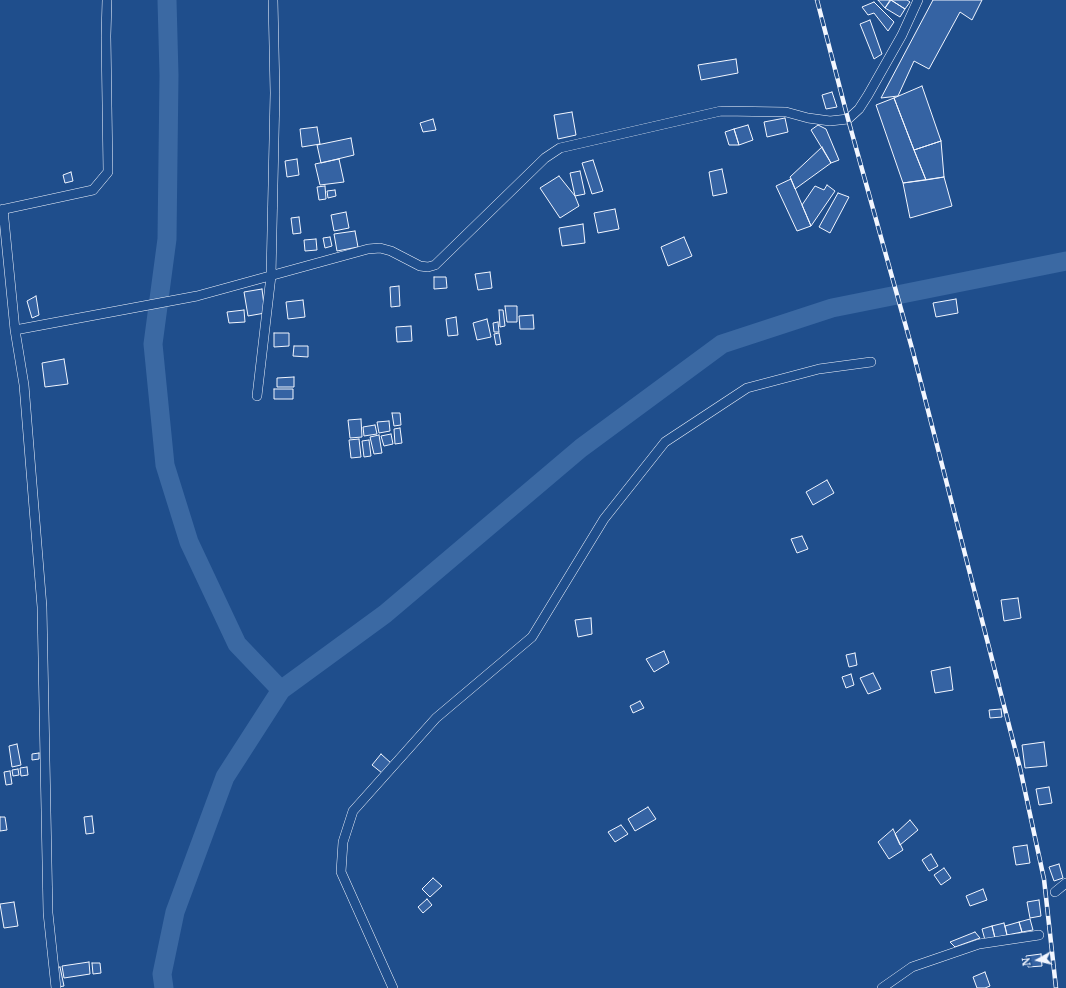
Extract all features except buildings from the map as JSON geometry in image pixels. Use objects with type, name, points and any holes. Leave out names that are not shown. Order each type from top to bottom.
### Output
[{"type":"street","points":[[56,988],[48,913],[42,606],[24,385],[15,330],[2,209],[93,190],[108,172],[106,36],[107,0]]},
{"type":"street","points":[[257,396],[271,276],[275,93],[273,0]]},
{"type":"street","points":[[15,330],[197,296],[368,249],[380,248],[391,251],[420,266],[428,267],[435,265],[545,158],[560,148],[720,111],[786,112],[830,122],[848,119],[859,109],[868,95],[902,35],[918,0]]},
{"type":"street","points":[[393,988],[341,872],[343,842],[353,811],[436,718],[532,637],[604,519],[665,442],[747,388],[819,369],[871,362]]},
{"type":"street","points":[[1055,892],[1066,882]]},
{"type":"street","points":[[882,988],[912,967],[971,946],[1039,936]]},
{"type":"waterway","points":[[167,0],[169,75],[167,239],[153,344],[165,465],[189,542],[237,644],[281,690]]},
{"type":"waterway","points":[[164,988],[162,974],[175,912],[225,777],[281,690],[385,614],[581,448],[722,344],[832,308],[1066,261]]},
{"type":"railway","points":[[817,0],[848,119],[913,352],[1020,768],[1044,879],[1056,988]]}]
